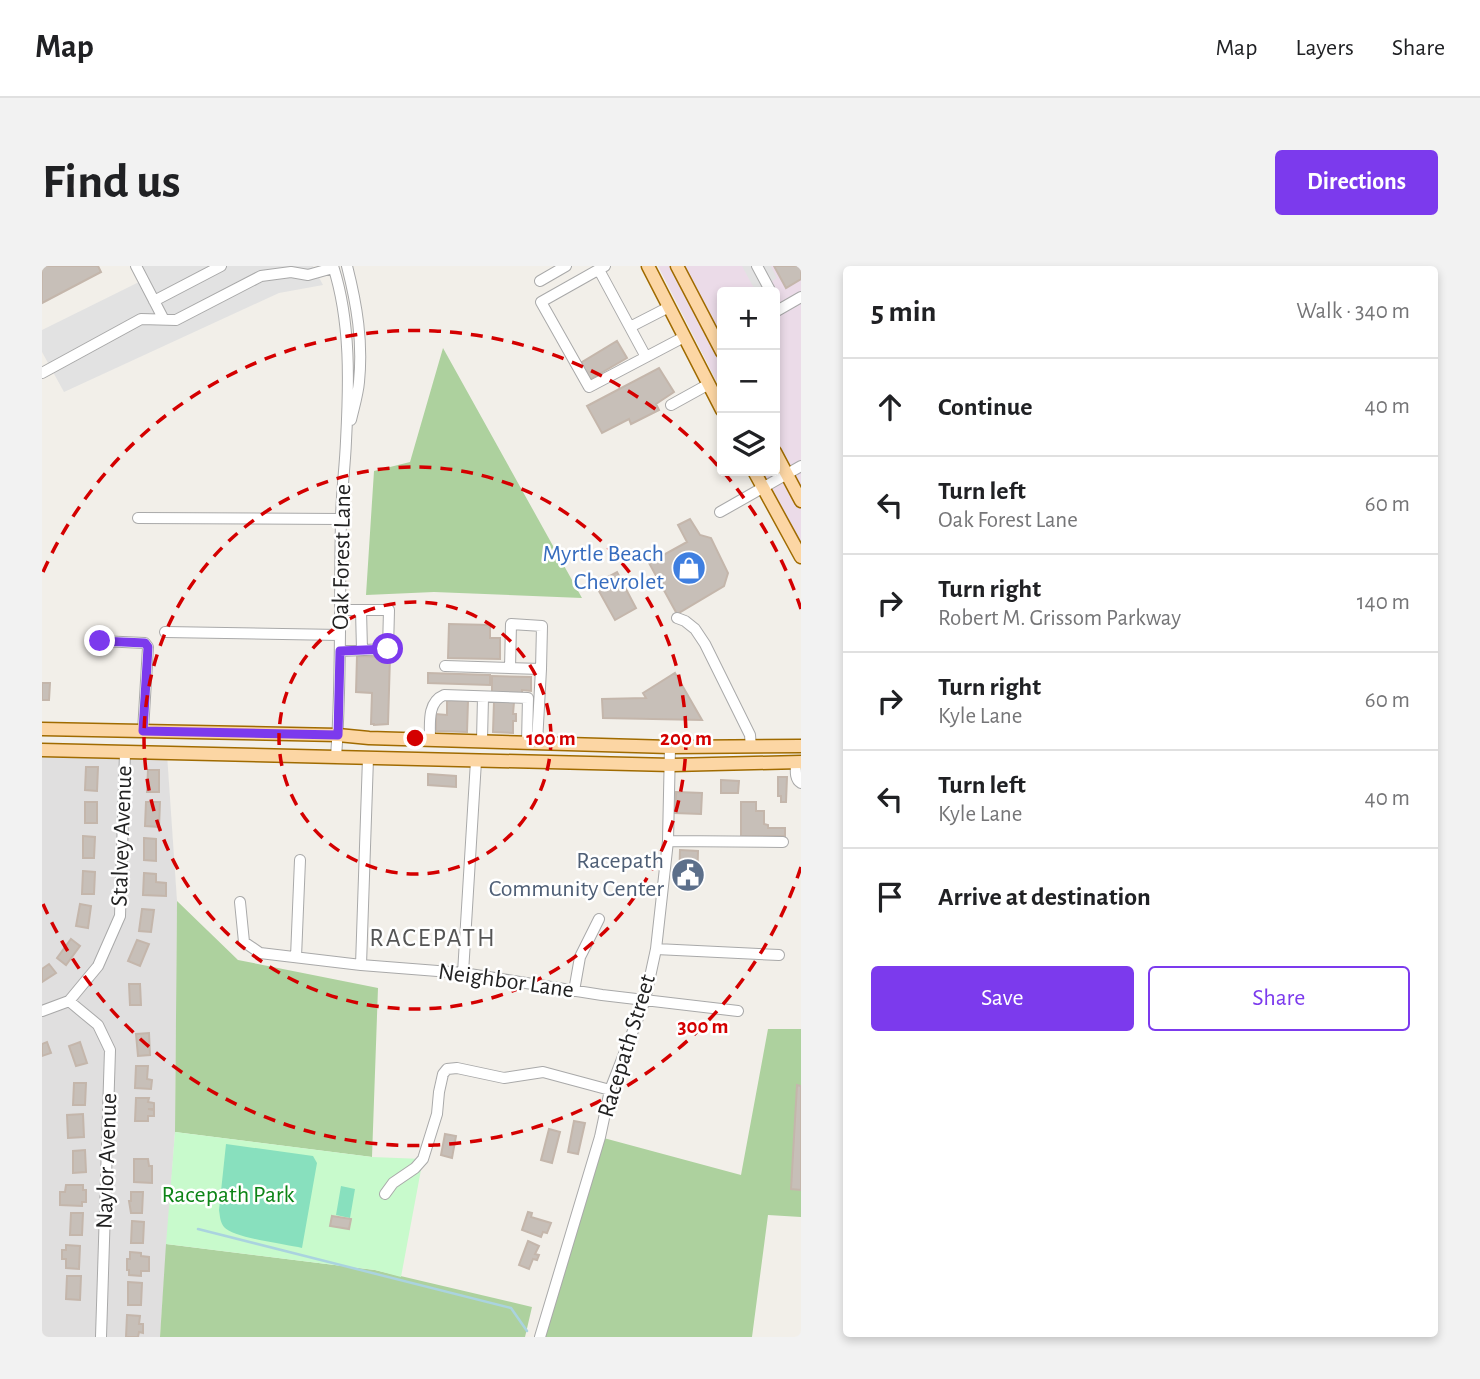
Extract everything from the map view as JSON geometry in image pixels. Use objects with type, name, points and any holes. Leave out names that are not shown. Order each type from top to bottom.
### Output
[{"type":"main road","points":[[648,266],[717,400]]},
{"type":"main road","points":[[677,266],[717,340]]},
{"type":"main road","points":[[780,462],[801,501]]},
{"type":"main road","points":[[757,476],[801,557]]},
{"type":"main road","points":[[42,729],[338,735],[670,747],[801,746]]},
{"type":"main road","points":[[42,750],[670,765],[799,762]]},
{"type":"street","points":[[136,266],[163,318]]},
{"type":"street","points":[[154,301],[207,269],[221,266]]},
{"type":"street","name":"Oak Forest Lane","points":[[346,441],[359,384],[360,338],[356,303],[347,266]]},
{"type":"street","points":[[540,281],[566,266]]},
{"type":"street","points":[[757,266],[768,287]]},
{"type":"street","points":[[42,373],[141,319],[176,320],[261,276],[290,269],[309,275],[333,267]]},
{"type":"street","name":"Oak Forest Lane","points":[[333,267],[345,317],[347,374],[336,758]]},
{"type":"street","points":[[646,357],[602,268],[541,302],[589,387],[646,357],[684,337]]},
{"type":"street","points":[[780,305],[801,297]]},
{"type":"street","points":[[630,327],[669,307]]},
{"type":"street","points":[[671,405],[709,384]]},
{"type":"street","points":[[720,512],[801,466]]},
{"type":"street","points":[[138,518],[341,519]]},
{"type":"street","points":[[340,610],[389,610],[388,649],[340,651]]},
{"type":"street","points":[[361,610],[362,650]]},
{"type":"street","points":[[677,618],[695,629],[705,644],[750,736],[751,747]]},
{"type":"street","points":[[510,668],[511,624],[542,626],[541,669],[532,743]]},
{"type":"street","points":[[165,632],[340,635]]},
{"type":"street","points":[[100,641],[145,643],[148,647],[143,731]]},
{"type":"street","points":[[445,666],[541,669]]},
{"type":"street","points":[[430,739],[434,703],[444,695],[528,698],[532,743]]},
{"type":"street","points":[[482,740],[483,697]]},
{"type":"street","name":"Racepath Street","points":[[540,1337],[600,1137],[610,1090],[645,1000],[656,949],[668,841],[670,747]]},
{"type":"street","name":"Stalvey Avenue","points":[[69,1001],[98,966],[120,916],[124,752]]},
{"type":"street","points":[[361,965],[368,758]]},
{"type":"street","points":[[463,973],[476,761]]},
{"type":"street","points":[[799,762],[796,776],[801,783]]},
{"type":"street","points":[[668,841],[783,842]]},
{"type":"street","points":[[296,957],[300,860]]},
{"type":"street","name":"Neighbor Lane","points":[[240,902],[244,942],[260,953],[463,973],[738,1011]]},
{"type":"street","points":[[574,990],[580,957],[598,919]]},
{"type":"street","points":[[656,949],[779,955]]},
{"type":"street","points":[[42,1011],[69,1001]]},
{"type":"street","name":"Naylor Avenue","points":[[69,1001],[98,1025],[110,1049],[101,1337]]},
{"type":"street","points":[[385,1194],[393,1183],[423,1159],[438,1114],[439,1092],[443,1074],[447,1069],[457,1068],[504,1078],[542,1072],[610,1090]]},
{"type":"shaded area","points":[[131,266],[313,266],[323,285],[279,293],[64,392],[42,352],[42,330],[139,282]]},
{"type":"shaded area","points":[[658,266],[801,266],[801,547],[765,476],[780,476],[780,287],[717,287],[717,382]]},
{"type":"shaded area","points":[[742,266],[771,266],[777,278],[771,282],[774,287],[753,287]]},
{"type":"shaded area","points":[[42,750],[167,754],[177,901],[175,1132],[160,1337],[42,1337]]},
{"type":"green space","points":[[443,348],[582,598],[434,592],[366,595],[374,471],[410,462]]},
{"type":"green space","points":[[177,901],[238,960],[378,988],[372,1157],[175,1132]]},
{"type":"green space","points":[[768,1029],[801,1029],[801,1217],[768,1215],[752,1337],[540,1337],[600,1137],[741,1175]]},
{"type":"green space","name":"Racepath Park","points":[[175,1132],[372,1157],[423,1159],[401,1277],[375,1270],[166,1244]]},
{"type":"green space","points":[[226,1144],[313,1156],[317,1163],[302,1248],[248,1237],[224,1227],[219,1210]]},
{"type":"green space","points":[[341,1186],[355,1189],[350,1218],[336,1215]]},
{"type":"green space","points":[[166,1244],[375,1270],[532,1307],[525,1337],[160,1337]]},
{"type":"building","points":[[42,266],[98,266],[101,272],[42,303]]},
{"type":"building","points":[[774,266],[801,266],[801,279],[786,288]]},
{"type":"building","points":[[617,341],[627,358],[587,381],[579,364]]},
{"type":"building","points":[[659,368],[674,392],[656,404],[659,410],[631,424],[629,419],[602,433],[587,406]]},
{"type":"building","name":"Myrtle Beach Chevrolet","points":[[690,519],[700,535],[711,538],[728,573],[724,586],[677,614],[649,563],[687,542],[678,525]]},
{"type":"building","points":[[617,572],[636,608],[615,620],[595,584]]},
{"type":"building","points":[[449,624],[490,625],[490,638],[500,638],[500,659],[448,658]]},
{"type":"building","points":[[357,656],[390,657],[388,724],[371,724],[372,693],[356,692]]},
{"type":"building","points":[[428,673],[490,675],[490,685],[428,683]]},
{"type":"building","points":[[675,673],[702,720],[603,718],[602,699],[646,698],[643,693]]},
{"type":"building","points":[[492,676],[531,677],[531,691],[522,690],[522,694],[492,693]]},
{"type":"building","points":[[42,683],[50,683],[49,700],[42,700]]},
{"type":"building","points":[[447,700],[468,701],[467,732],[436,731],[436,714],[447,715]]},
{"type":"building","points":[[494,702],[514,702],[513,714],[516,714],[516,721],[513,721],[513,733],[493,732]]},
{"type":"building","points":[[86,767],[98,767],[97,791],[85,790]]},
{"type":"building","points":[[148,770],[159,770],[159,792],[147,792]]},
{"type":"building","points":[[428,774],[456,776],[456,787],[428,785]]},
{"type":"building","points":[[778,777],[787,777],[786,802],[781,802],[781,796],[778,796]]},
{"type":"building","points":[[721,780],[739,781],[738,793],[721,793]]},
{"type":"building","points":[[676,792],[702,793],[701,814],[675,813]]},
{"type":"building","points":[[85,802],[97,802],[97,823],[85,823]]},
{"type":"building","points":[[146,802],[160,802],[159,827],[145,826]]},
{"type":"building","points":[[741,802],[756,802],[756,811],[764,811],[764,824],[768,825],[768,828],[785,828],[785,836],[741,836]]},
{"type":"building","points":[[83,836],[95,837],[94,858],[83,858]]},
{"type":"building","points":[[144,838],[156,839],[156,861],[144,860]]},
{"type":"building","points":[[680,850],[698,851],[697,886],[679,886]]},
{"type":"building","points":[[83,871],[95,872],[94,894],[82,894]]},
{"type":"building","points":[[144,873],[156,874],[156,882],[166,883],[166,896],[143,895]]},
{"type":"building","points":[[80,904],[91,906],[88,928],[76,926]]},
{"type":"building","points":[[142,909],[154,910],[151,932],[139,931]]},
{"type":"building","points":[[71,939],[80,946],[66,965],[57,958]]},
{"type":"building","points":[[137,940],[149,944],[140,966],[128,961]]},
{"type":"building","points":[[49,964],[56,973],[42,982],[42,969]]},
{"type":"building","points":[[129,984],[140,984],[141,1005],[130,1005]]},
{"type":"building","points":[[149,1033],[150,1055],[138,1056],[136,1034]]},
{"type":"building","points":[[47,1042],[51,1053],[42,1056],[42,1044]]},
{"type":"building","points":[[80,1042],[87,1063],[76,1066],[69,1046]]},
{"type":"building","points":[[136,1066],[148,1066],[147,1079],[152,1080],[151,1089],[135,1088]]},
{"type":"building","points":[[74,1083],[86,1083],[85,1105],[73,1105]]},
{"type":"building","points":[[797,1085],[801,1086],[801,1190],[791,1189]]},
{"type":"building","points":[[136,1098],[149,1098],[148,1102],[154,1103],[154,1109],[148,1109],[154,1110],[154,1116],[148,1116],[148,1121],[135,1121]]},
{"type":"building","points":[[83,1114],[84,1137],[68,1138],[67,1115]]},
{"type":"building","points":[[574,1121],[585,1123],[578,1154],[568,1152]]},
{"type":"building","points":[[549,1129],[560,1132],[552,1163],[541,1160]]},
{"type":"building","points":[[445,1134],[456,1136],[452,1158],[441,1155]]},
{"type":"building","points":[[85,1150],[86,1172],[73,1173],[73,1151]]},
{"type":"building","points":[[134,1159],[148,1159],[149,1166],[152,1166],[152,1183],[134,1182]]},
{"type":"building","points":[[66,1185],[83,1185],[86,1202],[82,1202],[82,1206],[60,1205],[60,1192],[65,1192]]},
{"type":"building","points":[[131,1192],[143,1192],[142,1213],[131,1213]]},
{"type":"building","points":[[528,1212],[532,1213],[531,1217],[551,1223],[547,1233],[543,1232],[541,1237],[522,1230]]},
{"type":"building","points":[[71,1213],[83,1213],[82,1235],[70,1235]]},
{"type":"building","points":[[332,1216],[351,1219],[349,1229],[330,1226]]},
{"type":"building","points":[[132,1221],[144,1222],[143,1243],[131,1243]]},
{"type":"building","points":[[528,1241],[539,1246],[535,1254],[539,1255],[537,1260],[533,1259],[529,1269],[519,1265]]},
{"type":"building","points":[[66,1245],[80,1246],[79,1269],[66,1268],[62,1250],[66,1250]]},
{"type":"building","points":[[130,1252],[149,1257],[149,1271],[141,1271],[141,1276],[129,1275],[127,1259],[130,1259]]},
{"type":"building","points":[[67,1276],[81,1276],[80,1300],[66,1299]]},
{"type":"building","points":[[128,1282],[142,1283],[141,1305],[128,1305]]},
{"type":"building","points":[[127,1315],[140,1316],[139,1324],[143,1324],[143,1333],[139,1332],[138,1337],[126,1337]]},
{"type":"waterway","points":[[198,1229],[511,1308],[527,1331]]},
{"type":"place","name":"Myrtle Beach Chevrolet","points":[[689,568]]},
{"type":"place","name":"Racepath Community Center","points":[[688,875]]},
{"type":"district","name":"RACEPATH","points":[[433,938]]},
{"type":"route","points":[[100,641],[145,643],[148,647],[143,731],[215,733],[338,735],[340,651],[388,649]]}]
